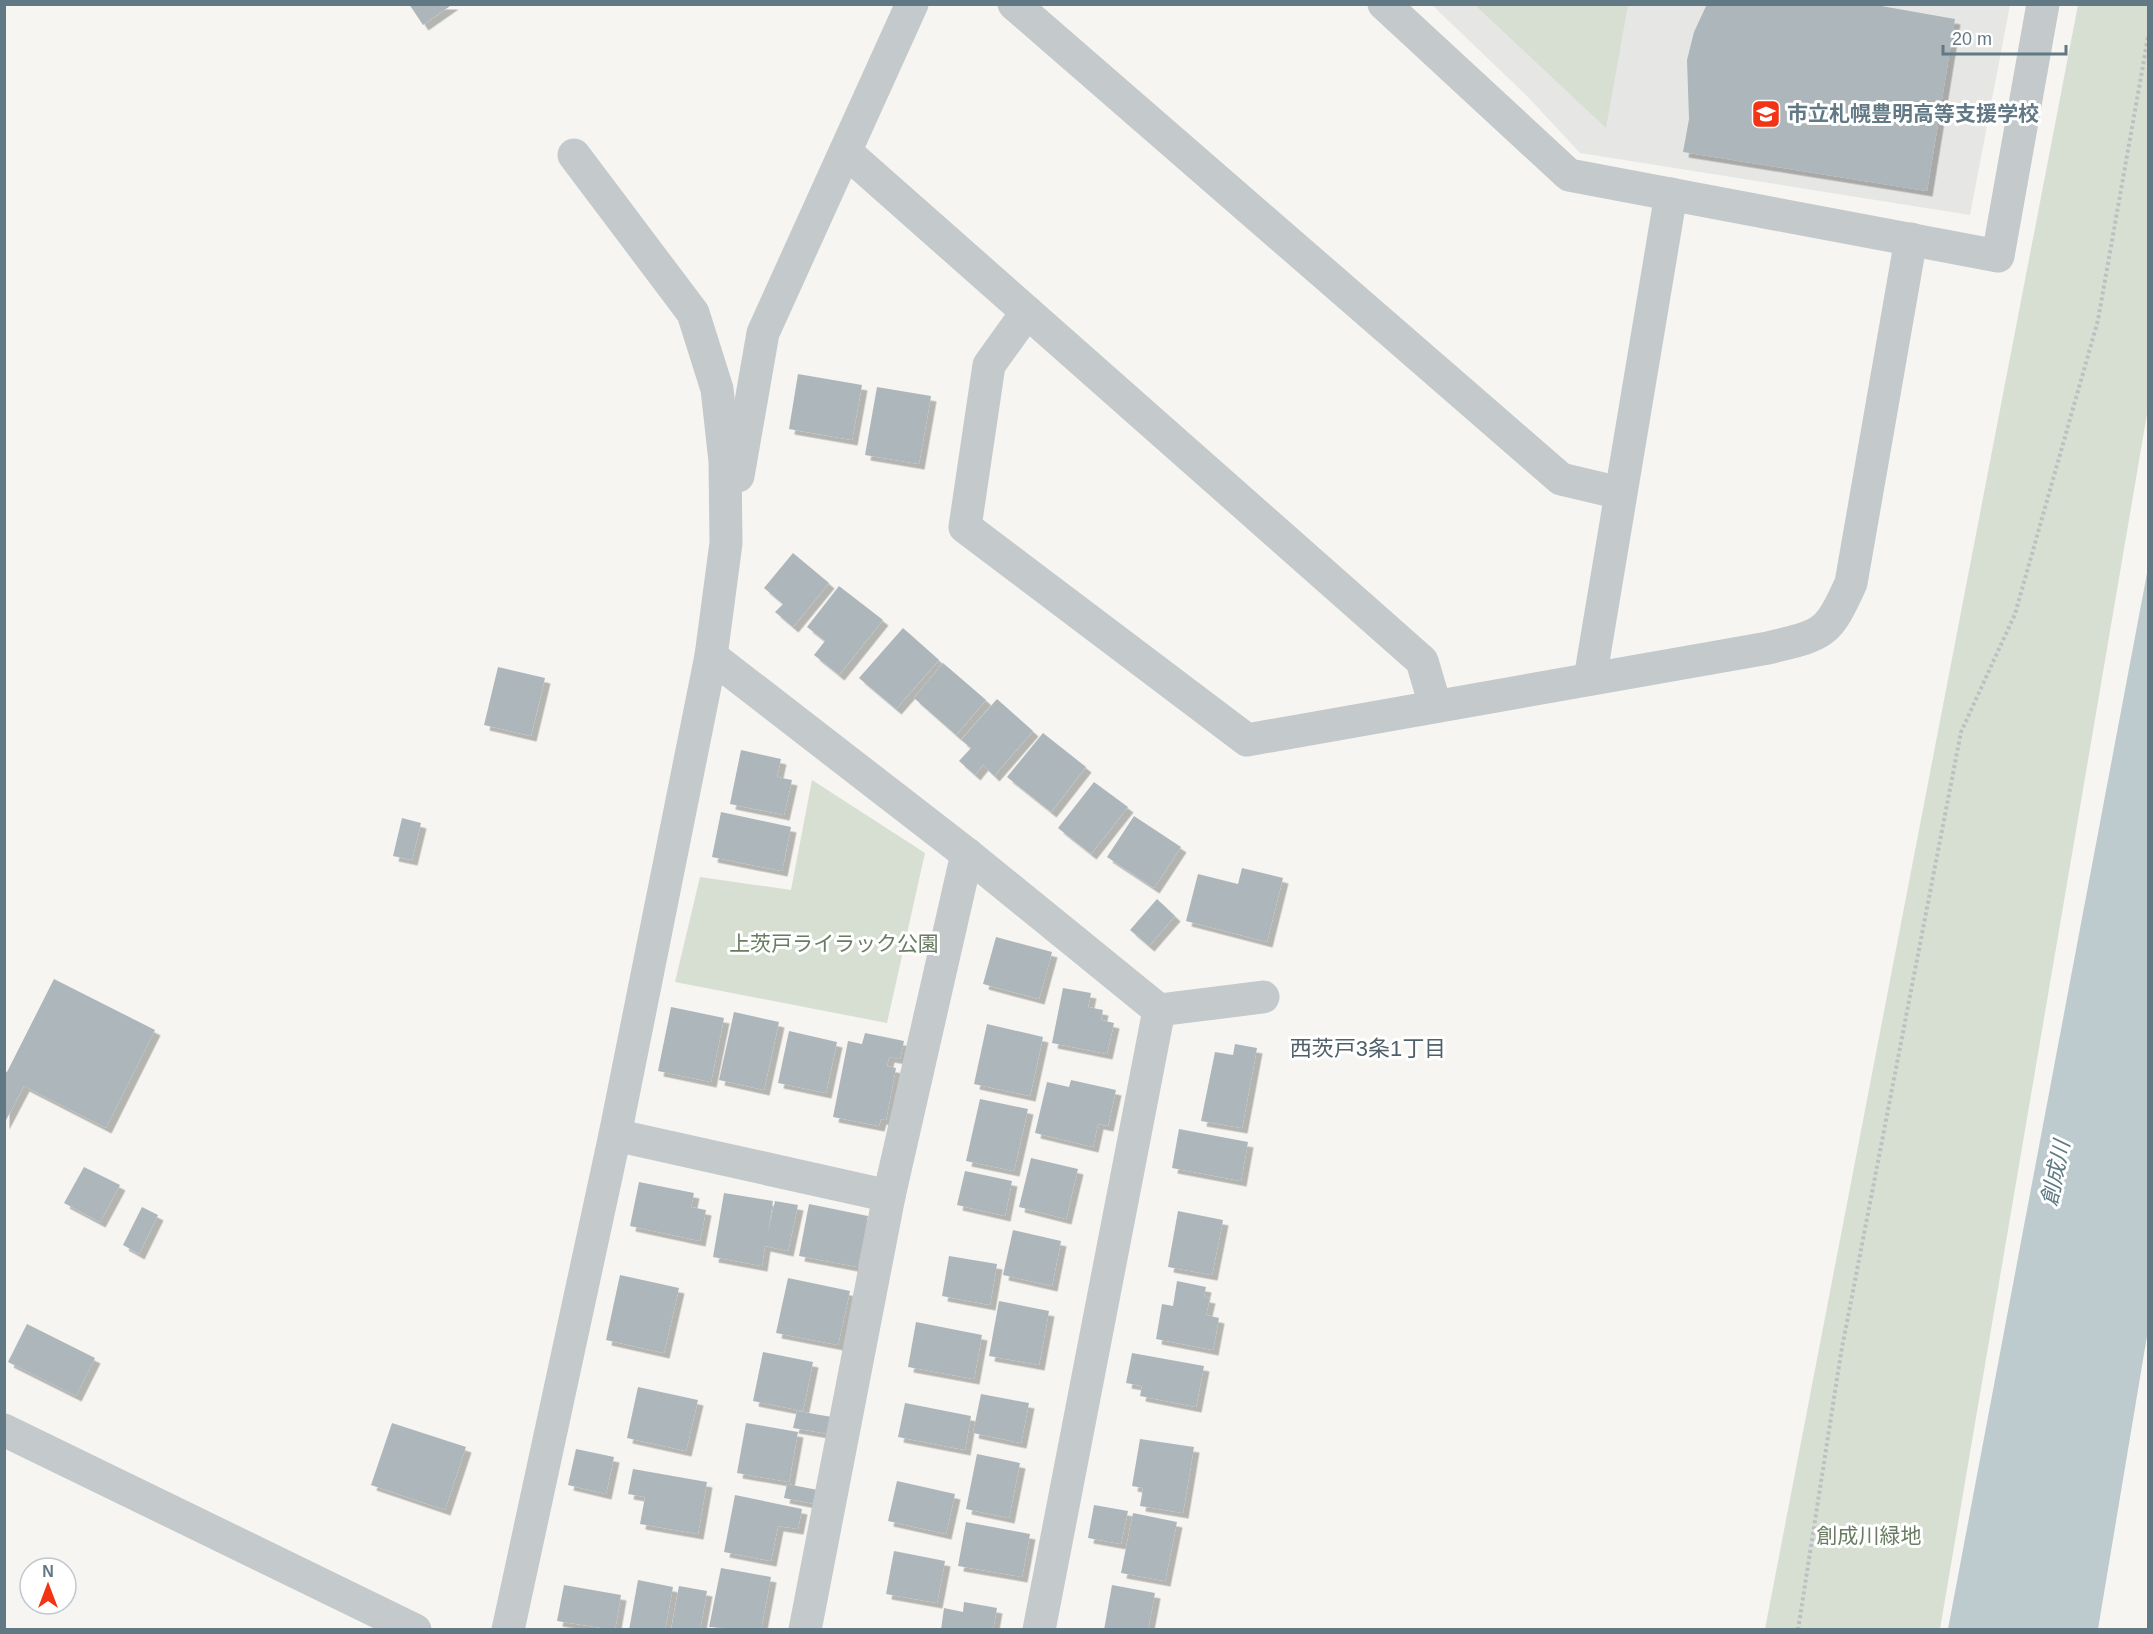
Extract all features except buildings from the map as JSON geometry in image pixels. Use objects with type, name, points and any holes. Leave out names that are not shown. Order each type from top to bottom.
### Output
[{"type":"street","points":[[508,1629],[615,1135],[711,656],[726,543],[763,333],[912,4]]},
{"type":"street","points":[[1014,4],[1561,479],[1620,493]]},
{"type":"street","points":[[1384,4],[1569,175],[1998,256],[2043,4]]},
{"type":"street","points":[[846,152],[1422,661],[1435,705]]},
{"type":"street","points":[[574,155],[693,313],[717,389],[725,461],[726,543]]},
{"type":"street","points":[[1590,679],[1671,194]]},
{"type":"street","points":[[1027,312],[989,365],[965,527],[1247,740],[1768,648],[1813,636],[1834,621],[1851,583],[1911,239]]},
{"type":"street","points":[[711,656],[967,854],[1159,1010],[1263,997]]},
{"type":"street","points":[[805,1629],[889,1196],[967,854]]},
{"type":"street","points":[[1039,1629],[1159,1010]]},
{"type":"street","points":[[615,1135],[889,1196]]},
{"type":"street","points":[[4,1430],[415,1629]]},
{"type":"path","points":[[1798,1629],[1841,1353],[1961,732],[2015,614],[2098,320],[2148,37]]},
{"type":"shaded area","name":"市立札幌豊明高等支援学校","points":[[1432,5],[2010,5],[1970,215],[1580,153],[1527,96]]},
{"type":"green space","points":[[1475,5],[1628,5],[1606,128]]},
{"type":"green space","name":"創成川緑地","points":[[2078,5],[2148,5],[2148,408],[1940,1629],[1765,1629]]},
{"type":"green space","name":"上茨戸ライラック公園","points":[[812,780],[925,853],[887,1023],[675,982],[700,877],[791,890]]},
{"type":"water","name":"創成川","points":[[2148,568],[2148,1330],[2098,1629],[1948,1629]]},
{"type":"place","name":"市立札幌豊明高等支援学校","points":[[1766,114]]},
{"type":"district","name":"西茨戸3条1丁目","points":[[1368,1048]]}]
